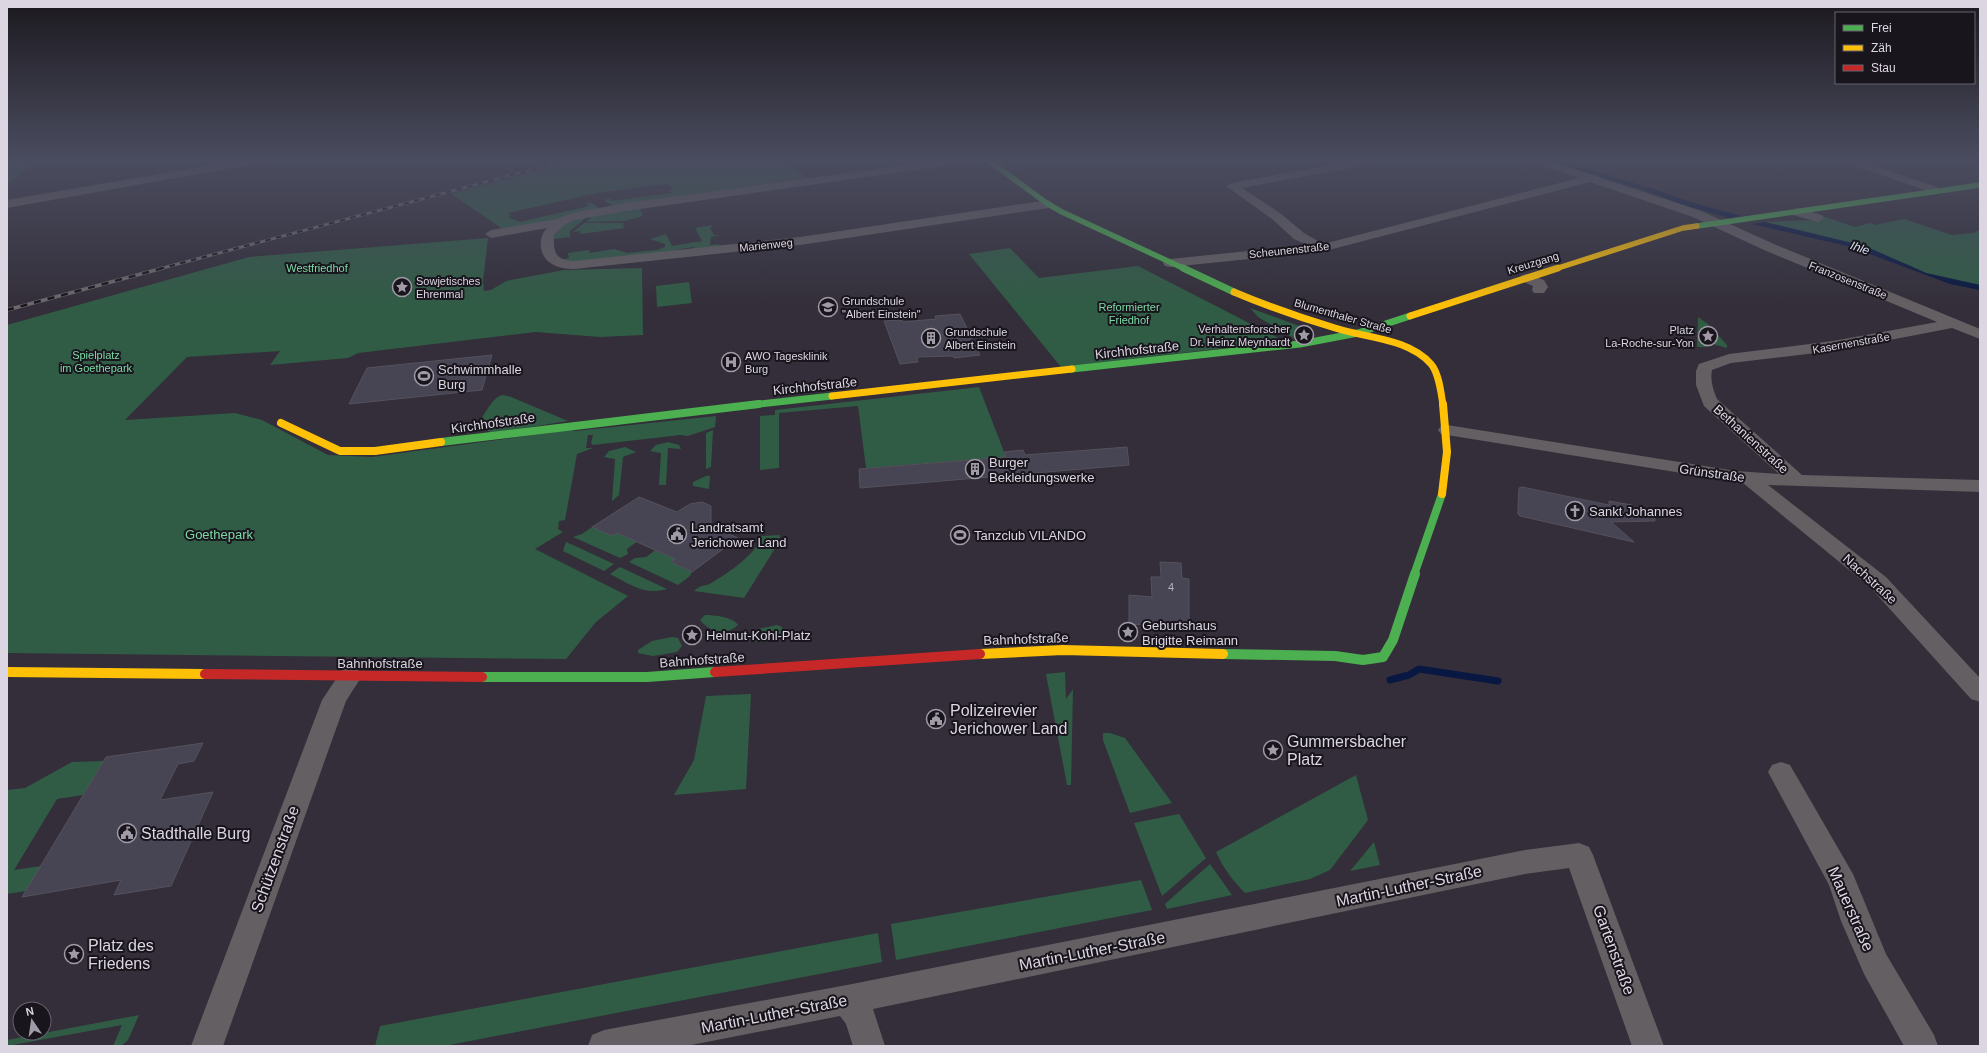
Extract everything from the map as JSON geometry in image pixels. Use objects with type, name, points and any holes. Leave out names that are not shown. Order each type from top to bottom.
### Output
[{"type":"street","points":[[491,234],[560,222],[572,217],[611,209]]},
{"type":"street","name":"Marienweg","points":[[560,222],[548,234],[547,242],[551,258],[557,263],[574,265],[806,240],[1013,209]]},
{"type":"street","name":"Blumenthaler Straße","points":[[1059,209],[1170,263],[1257,302],[1314,322],[1404,346],[1427,360],[1433,366],[1447,430],[1446,477],[1435,518],[1391,645]]},
{"type":"street","points":[[1266,209],[1299,236],[1321,248]]},
{"type":"street","name":"Scheunenstraße","points":[[1170,263],[1321,248],[1471,209]]},
{"type":"street","name":"Franzosenstraße","points":[[1683,209],[1718,223],[1769,247],[1980,334]]},
{"type":"street","name":"Kreuzgang","points":[[1358,333],[1678,230],[1816,209]]},
{"type":"street","points":[[1797,212],[1818,218]]},
{"type":"street","points":[[1527,278],[1539,283],[1541,287],[1539,290]]},
{"type":"street","name":"Kasernenstraße","points":[[1746,357],[1833,346],[1954,323]]},
{"type":"street","name":"Kirchhofstraße","points":[[281,423],[340,451],[375,451],[572,425],[1294,345],[1358,333]]},
{"type":"street","name":"Bethanienstraße","points":[[1746,357],[1729,359],[1705,367],[1703,374],[1707,395],[1720,412],[1797,481]]},
{"type":"street","name":"Grünstraße","points":[[1447,430],[1748,478],[1797,481],[1980,486]]},
{"type":"street","name":"Nachstraße","points":[[1748,478],[1878,582],[1980,693]]},
{"type":"street","name":"Bahnhofstraße","points":[[7,672],[350,676],[647,677],[971,654],[1063,650],[1335,656],[1363,660],[1383,657],[1392,646],[1391,645]]},
{"type":"street","name":"Schützenstraße","points":[[206,1046],[334,700],[350,676]]},
{"type":"street","name":"Mauerstraße","points":[[1781,772],[1843,883],[1856,921],[1875,964],[1922,1046]]},
{"type":"street","name":"Martin-Luther-Straße","points":[[604,1046],[847,1000],[1526,862],[1580,855]]},
{"type":"street","name":"Gartenstraße","points":[[1580,855],[1648,1046]]},
{"type":"street","points":[[847,1000],[860,1016],[869,1046]]},
{"type":"green space","points":[[473,209],[525,209],[508,213],[511,216],[508,217],[520,222],[575,209],[598,209],[558,220],[503,229]]},
{"type":"green space","points":[[627,209],[640,209],[643,216],[624,221],[585,222],[590,219],[590,216]]},
{"type":"green space","points":[[1822,216],[1855,227],[1870,223],[1875,225],[1904,219],[1952,235],[1973,233],[1980,230],[1980,285],[1926,273],[1904,263],[1765,222],[1811,220]]},
{"type":"green space","points":[[587,217],[570,231],[570,237],[553,239],[555,234],[563,226],[572,221]]},
{"type":"green space","points":[[584,223],[623,223],[624,228],[581,234],[580,231],[573,232]]},
{"type":"green space","points":[[714,225],[710,228],[714,235],[721,235],[711,237],[710,245],[720,244],[716,248],[695,251],[694,247],[674,250],[674,253],[585,262],[560,260],[569,258],[568,253],[589,250],[590,253],[614,249],[627,253],[657,250],[665,247],[665,244],[650,239],[666,234],[672,246],[702,241],[695,228]]},
{"type":"green space","name":"Goethepark","points":[[488,238],[483,281],[484,291],[491,290],[506,281],[564,270],[642,268],[643,335],[600,337],[536,332],[358,353],[348,358],[270,365],[280,351],[187,357],[125,420],[235,413],[262,420],[328,455],[372,457],[570,430],[575,431],[716,416],[715,427],[688,436],[680,435],[593,445],[591,443],[593,435],[588,435],[586,448],[593,448],[577,454],[565,520],[559,521],[558,529],[563,532],[535,549],[628,596],[596,622],[566,659],[7,653],[7,325],[249,257]]},
{"type":"green space","name":"Reformierter Friedhof","points":[[1010,248],[1039,278],[1138,266],[1284,341],[1061,367],[969,254]]},
{"type":"green space","points":[[689,282],[692,303],[657,307],[656,286]]},
{"type":"green space","points":[[1250,308],[1310,330],[1314,335],[1295,339],[1258,317]]},
{"type":"green space","points":[[1698,317],[1708,324],[1727,345],[1727,348],[1709,343],[1708,347],[1697,347]]},
{"type":"green space","points":[[979,387],[1006,457],[866,468],[858,406],[779,413],[779,468],[760,470],[760,416],[775,415],[775,410]]},
{"type":"green space","points":[[503,395],[568,421],[492,433],[482,427],[479,422],[492,402],[499,396]]},
{"type":"green space","points":[[713,430],[711,467],[706,469],[706,433]]},
{"type":"green space","points":[[668,442],[679,445],[681,449],[668,448],[666,485],[659,485],[661,453],[650,451],[656,445]]},
{"type":"green space","points":[[625,447],[636,452],[623,457],[619,495],[612,501],[615,459],[604,457],[609,451]]},
{"type":"green space","points":[[706,476],[710,476],[709,489],[693,486],[693,482]]},
{"type":"green space","points":[[592,527],[618,532],[638,541],[627,549],[628,554],[620,558],[573,537],[582,534]]},
{"type":"green space","points":[[780,535],[779,542],[744,598],[694,591],[711,583],[742,562],[755,548],[761,536]]},
{"type":"green space","points":[[566,542],[614,564],[604,571],[563,551]]},
{"type":"green space","points":[[657,549],[677,558],[671,562],[692,572],[690,576],[678,585],[629,562],[635,558],[646,557]]},
{"type":"green space","points":[[620,567],[667,589],[659,591],[644,590],[610,574]]},
{"type":"green space","points":[[705,615],[728,618],[736,622],[738,625],[728,631],[713,630],[700,620]]},
{"type":"green space","points":[[777,625],[782,627],[783,631],[773,640],[768,642],[758,642],[749,639],[750,636],[758,629]]},
{"type":"green space","points":[[672,637],[678,638],[682,646],[677,652],[653,656],[638,653],[638,650],[652,641]]},
{"type":"green space","points":[[1065,672],[1066,699],[1073,689],[1071,785],[1067,785],[1046,674]]},
{"type":"green space","points":[[751,694],[746,789],[674,795],[694,760],[706,696]]},
{"type":"green space","points":[[1103,733],[1110,733],[1125,738],[1172,803],[1130,813],[1103,740]]},
{"type":"green space","points":[[104,761],[83,795],[57,799],[14,870],[41,866],[26,891],[7,894],[7,790],[25,788],[72,762]]},
{"type":"green space","points":[[1356,775],[1368,820],[1330,870],[1310,879],[1245,893],[1236,884],[1216,852]]},
{"type":"green space","points":[[1179,814],[1206,858],[1162,896],[1134,823]]},
{"type":"green space","points":[[1374,842],[1380,865],[1350,871]]},
{"type":"green space","points":[[1210,864],[1232,895],[1167,909],[1165,904]]},
{"type":"green space","points":[[1141,880],[1152,910],[896,960],[891,924]]},
{"type":"green space","points":[[878,933],[882,962],[444,1046],[375,1046],[380,1026]]},
{"type":"green space","points":[[139,1015],[128,1040],[121,1046],[113,1046],[122,1025],[52,1038],[52,1031]]},
{"type":"green space","points":[[12,1039],[12,1041],[34,1041],[7,1046],[7,1040]]},
{"type":"water","points":[[1698,209],[1716,209],[1742,216],[1729,218]]},
{"type":"water","name":"Ihle","points":[[1765,222],[1865,246],[1926,273],[1980,285],[1980,290],[1950,284],[1851,247],[1752,224]]},
{"type":"building","name":"Grundschule Albert Einstein","points":[[960,314],[980,355],[954,358],[953,356],[917,357],[918,362],[900,364],[884,321],[902,320],[903,322],[936,319],[935,316]]},
{"type":"building","name":"Schwimmhalle Burg","points":[[492,355],[482,390],[349,404],[367,368]]},
{"type":"building","name":"Burger Bekleidungswerke","points":[[1127,447],[1129,465],[860,488],[859,469],[1006,457],[1004,452],[1023,450],[1025,455]]},
{"type":"building","name":"Sankt Johannes","points":[[1522,487],[1609,505],[1609,501],[1632,505],[1632,510],[1655,514],[1655,521],[1611,522],[1634,542],[1520,516],[1518,514],[1519,488]]},
{"type":"building","name":"Landratsamt Jerichower Land","points":[[639,497],[677,512],[690,504],[702,502],[711,506],[711,526],[738,538],[692,572],[671,562],[675,559],[617,533],[612,536],[592,527]]},
{"type":"building","points":[[1160,562],[1181,563],[1182,578],[1189,579],[1189,627],[1129,624],[1129,595],[1152,597],[1151,577],[1161,577]]},
{"type":"building","name":"Stadthalle Burg","points":[[203,743],[194,761],[178,764],[160,800],[213,792],[171,886],[114,895],[121,880],[22,897],[106,757]]},
{"type":"waterway","points":[[1390,680],[1409,675],[1419,669],[1498,681]]},
{"type":"railway","points":[[159,269],[384,209]]},
{"type":"railway","points":[[7,310],[163,268]]},
{"type":"traffic: fast","points":[[1057,209],[1234,292]]},
{"type":"traffic: fast","points":[[1697,226],[1813,209]]},
{"type":"traffic: fast","points":[[1072,369],[1300,344],[1358,333],[1410,316]]},
{"type":"traffic: fast","points":[[441,442],[572,425],[832,396]]},
{"type":"traffic: fast","points":[[1223,654],[1335,656],[1363,660],[1383,657],[1393,640],[1442,494]]},
{"type":"traffic: fast","points":[[482,677],[647,677],[715,672]]},
{"type":"traffic: slow","points":[[1410,316],[1683,228],[1697,226]]},
{"type":"traffic: slow","points":[[1234,292],[1324,325],[1401,345],[1414,350],[1424,357],[1432,365],[1435,371],[1446,424],[1447,466],[1442,494]]},
{"type":"traffic: slow","points":[[832,396],[1072,369]]},
{"type":"traffic: slow","points":[[281,423],[340,451],[375,451],[441,442]]},
{"type":"traffic: slow","points":[[980,654],[1063,650],[1223,654]]},
{"type":"traffic: slow","points":[[7,672],[205,674]]},
{"type":"traffic: jam","points":[[715,672],[980,654]]},
{"type":"traffic: jam","points":[[205,674],[482,677]]},
{"type":"place","name":"Sowjetisches Ehrenmal","points":[[402,287]]},
{"type":"place","name":"Grundschule \"Albert Einstein\"","points":[[828,307]]},
{"type":"place","name":"Verhaltensforscher Dr. Heinz Meynhardt","points":[[1304,335]]},
{"type":"place","name":"Platz La-Roche-sur-Yon","points":[[1708,336]]},
{"type":"place","name":"Grundschule Albert Einstein","points":[[931,338]]},
{"type":"place","name":"AWO Tagesklinik Burg","points":[[731,362]]},
{"type":"place","name":"Schwimmhalle Burg","points":[[424,376]]},
{"type":"place","name":"Burger Bekleidungswerke","points":[[975,469]]},
{"type":"place","name":"Sankt Johannes","points":[[1575,511]]},
{"type":"place","name":"Landratsamt Jerichower Land","points":[[677,534]]},
{"type":"place","name":"Tanzclub VILANDO","points":[[960,535]]},
{"type":"place","name":"Geburtshaus Brigitte Reimann","points":[[1128,632]]},
{"type":"place","name":"Helmut-Kohl-Platz","points":[[692,635]]},
{"type":"place","name":"Polizeirevier Jerichower Land","points":[[936,719]]},
{"type":"place","name":"Gummersbacher Platz","points":[[1273,750]]},
{"type":"place","name":"Stadthalle Burg","points":[[127,833]]},
{"type":"place","name":"Platz des Friedens","points":[[74,954]]},
{"type":"park label","name":"Westfriedhof","points":[[317,268]]},
{"type":"park label","name":"Spielplatz im Goethepark","points":[[96,361]]}]
